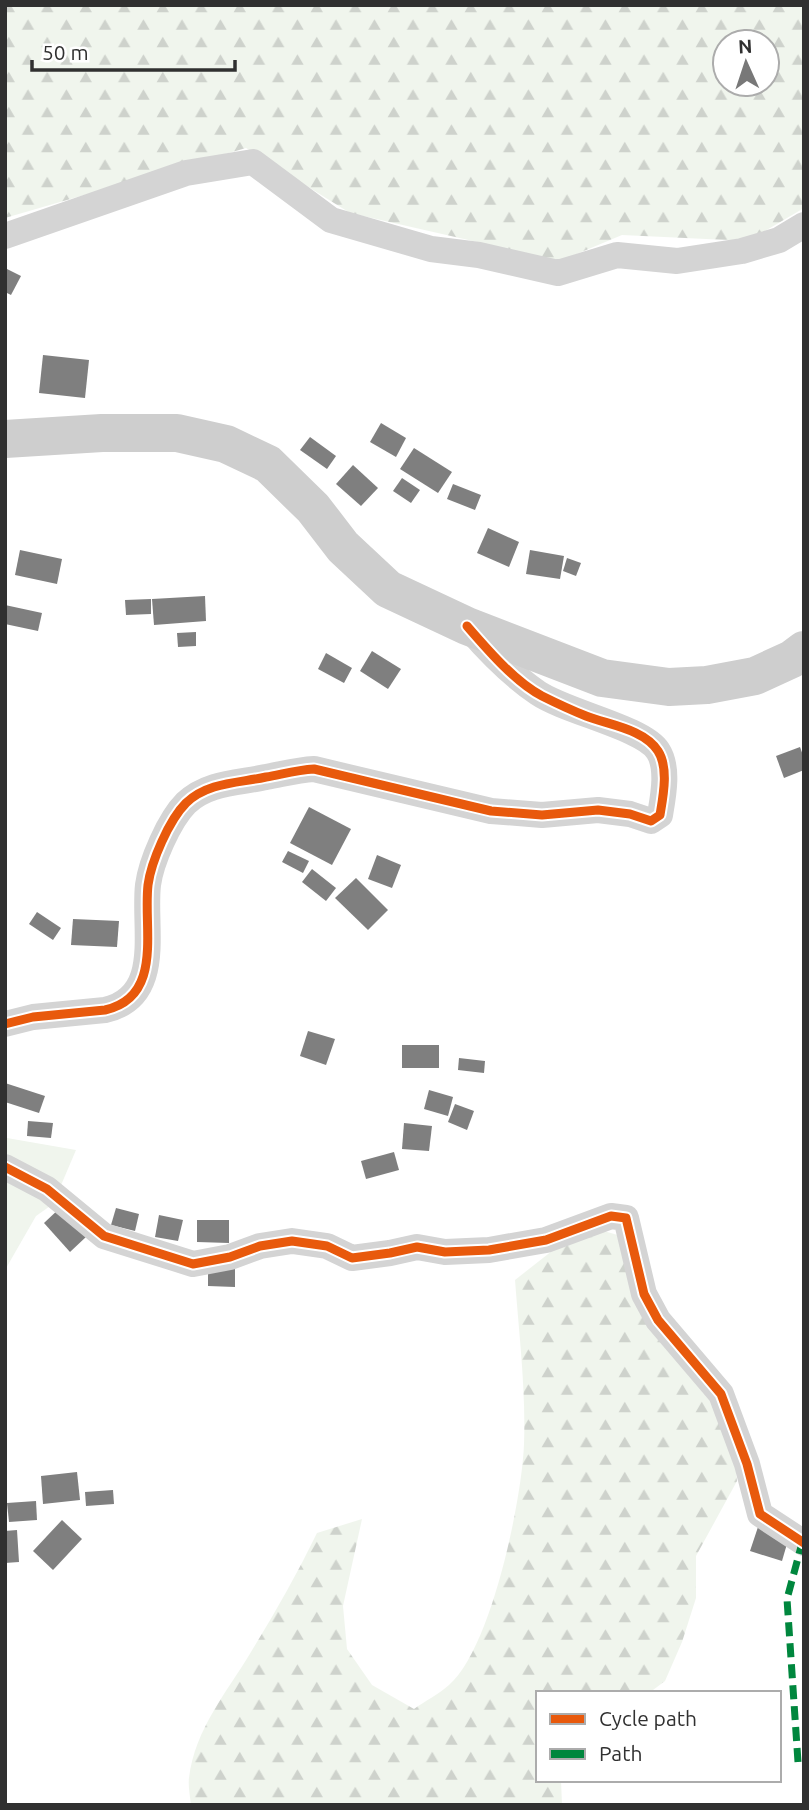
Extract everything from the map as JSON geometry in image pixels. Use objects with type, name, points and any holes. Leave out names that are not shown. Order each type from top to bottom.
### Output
[{"type":"main road","points":[[5,439],[102,433],[177,433],[226,444],[268,464],[313,508],[343,547],[388,589],[467,626],[602,677],[669,687],[707,685],[755,676],[792,659],[804,650]]},
{"type":"street","points":[[5,236],[186,173],[253,162],[331,220],[431,249],[479,255],[558,274],[617,255],[677,261],[742,251],[779,240],[804,225]]},
{"type":"street","points":[[5,1024],[33,1017],[116,1007],[132,996],[142,979],[147,958],[148,884],[152,866],[178,813],[186,803],[214,787],[296,770],[314,769],[491,811],[542,815],[598,810],[630,814],[651,821],[660,815],[663,765],[658,751],[647,740],[585,716],[539,694],[492,655],[467,626]]},
{"type":"street","points":[[5,1167],[47,1189],[104,1236],[193,1264],[230,1257],[261,1246],[292,1241],[327,1246],[352,1258],[390,1254],[417,1247],[445,1252],[489,1250],[545,1240],[611,1216],[626,1218],[644,1294],[658,1320],[722,1394],[747,1464],[760,1514],[804,1544]]},
{"type":"green space","points":[[5,5],[804,5],[804,208],[748,241],[622,235],[560,261],[350,213],[246,148],[5,218]]},
{"type":"green space","points":[[5,1139],[76,1150],[53,1204],[36,1216],[5,1270]]},
{"type":"green space","points":[[597,1229],[621,1236],[714,1394],[733,1446],[737,1481],[696,1556],[696,1598],[682,1642],[665,1681],[652,1691],[536,1691],[536,1782],[561,1782],[562,1805],[191,1805],[189,1778],[192,1760],[205,1727],[277,1608],[317,1533],[362,1519],[343,1606],[347,1649],[372,1685],[414,1709],[449,1685],[464,1667],[491,1608],[502,1572],[522,1469],[524,1403],[515,1280],[557,1247]]},
{"type":"building","points":[[5,268],[21,276],[11,295],[5,292]]},
{"type":"building","points":[[43,355],[89,360],[85,398],[39,393]]},
{"type":"building","points":[[381,423],[406,438],[396,457],[370,442]]},
{"type":"building","points":[[310,437],[336,456],[327,469],[300,450]]},
{"type":"building","points":[[414,448],[452,472],[438,493],[400,469]]},
{"type":"building","points":[[353,465],[378,488],[361,506],[336,484]]},
{"type":"building","points":[[402,478],[420,490],[411,503],[393,491]]},
{"type":"building","points":[[453,484],[481,495],[475,510],[447,499]]},
{"type":"building","points":[[488,528],[519,542],[509,567],[477,553]]},
{"type":"building","points":[[20,550],[62,559],[57,584],[15,575]]},
{"type":"building","points":[[530,550],[564,556],[560,579],[526,574]]},
{"type":"building","points":[[567,558],[581,563],[576,576],[563,571]]},
{"type":"building","points":[[205,596],[206,621],[154,625],[152,599]]},
{"type":"building","points":[[151,599],[151,614],[126,615],[125,600]]},
{"type":"building","points":[[5,605],[42,613],[38,631],[5,624]]},
{"type":"building","points":[[196,632],[196,646],[178,647],[177,633]]},
{"type":"building","points":[[372,651],[401,669],[388,689],[360,671]]},
{"type":"building","points":[[326,653],[352,668],[344,683],[318,669]]},
{"type":"building","points":[[800,747],[804,770],[784,778],[776,756]]},
{"type":"building","points":[[309,807],[351,829],[332,865],[290,843]]},
{"type":"building","points":[[288,851],[309,861],[303,873],[282,862]]},
{"type":"building","points":[[377,855],[401,865],[392,888],[368,879]]},
{"type":"building","points":[[312,869],[336,888],[326,901],[302,882]]},
{"type":"building","points":[[356,878],[388,910],[368,930],[335,898]]},
{"type":"building","points":[[37,912],[61,928],[53,940],[29,924]]},
{"type":"building","points":[[73,919],[119,921],[117,947],[71,945]]},
{"type":"building","points":[[308,1031],[335,1039],[326,1065],[300,1056]]},
{"type":"building","points":[[402,1045],[439,1045],[439,1068],[402,1068]]},
{"type":"building","points":[[459,1058],[485,1061],[484,1073],[458,1070]]},
{"type":"building","points":[[5,1083],[45,1096],[39,1113],[5,1102]]},
{"type":"building","points":[[429,1090],[453,1097],[448,1116],[424,1109]]},
{"type":"building","points":[[455,1104],[474,1111],[467,1130],[448,1122]]},
{"type":"building","points":[[28,1121],[53,1123],[51,1138],[27,1136]]},
{"type":"building","points":[[404,1123],[432,1126],[429,1151],[402,1149]]},
{"type":"building","points":[[394,1152],[399,1170],[366,1179],[361,1161]]},
{"type":"building","points":[[61,1207],[87,1236],[70,1252],[44,1223]]},
{"type":"building","points":[[116,1208],[139,1214],[135,1231],[111,1225]]},
{"type":"building","points":[[159,1215],[183,1220],[178,1241],[155,1237]]},
{"type":"building","points":[[197,1220],[229,1220],[229,1243],[197,1242]]},
{"type":"building","points":[[208,1268],[235,1268],[235,1287],[208,1286]]},
{"type":"building","points":[[77,1472],[80,1500],[43,1504],[41,1476]]},
{"type":"building","points":[[113,1490],[114,1504],[86,1506],[85,1492]]},
{"type":"building","points":[[36,1501],[37,1520],[9,1522],[7,1503]]},
{"type":"building","points":[[62,1520],[82,1539],[53,1570],[33,1551]]},
{"type":"building","points":[[758,1527],[789,1537],[782,1561],[750,1551]]},
{"type":"building","points":[[17,1530],[19,1562],[5,1563],[5,1531]]},
{"type":"marked path","points":[[798,1762],[787,1599],[802,1543]]},
{"type":"cycle path","points":[[5,1024],[33,1017],[105,1010],[124,1003],[136,991],[147,959],[148,885],[157,853],[167,830],[186,803],[214,787],[314,769],[491,811],[542,815],[598,810],[630,814],[651,821],[660,815],[663,766],[658,751],[652,744],[635,733],[580,714],[532,690],[502,664],[467,626]]},
{"type":"cycle path","points":[[5,1167],[47,1189],[104,1236],[193,1264],[230,1257],[260,1246],[292,1241],[327,1246],[352,1258],[417,1247],[445,1252],[489,1250],[546,1240],[611,1216],[626,1218],[644,1294],[658,1320],[721,1394],[747,1464],[760,1514],[804,1543]]}]
